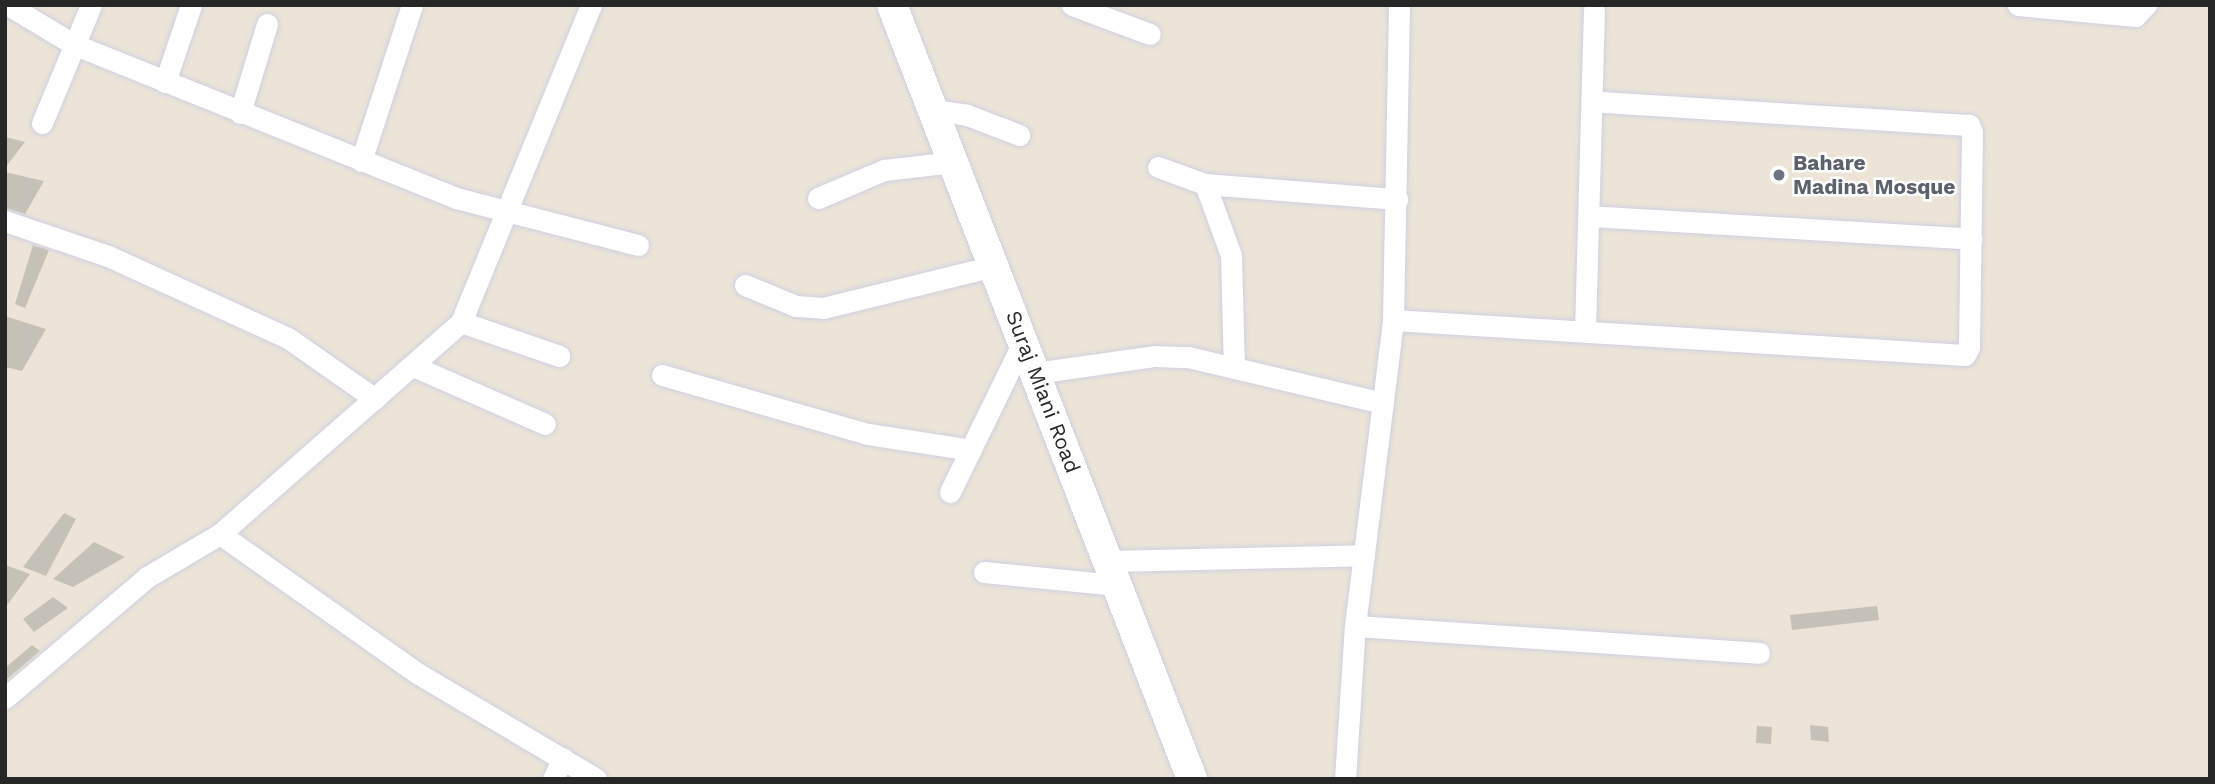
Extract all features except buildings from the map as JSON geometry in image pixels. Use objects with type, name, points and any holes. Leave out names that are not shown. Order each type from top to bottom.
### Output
[{"type":"street","points":[[8,5],[74,44],[456,198],[638,246]]},
{"type":"street","points":[[42,123],[91,5]]},
{"type":"street","points":[[164,82],[191,5]]},
{"type":"street","points":[[361,161],[412,5]]},
{"type":"street","points":[[5,698],[147,576],[220,534],[461,322],[591,5]]},
{"type":"street","name":"Suraj Miani Road","points":[[892,5],[1192,779]]},
{"type":"street","points":[[1072,5],[1150,34]]},
{"type":"street","points":[[1345,779],[1355,626],[1393,320],[1399,5]]},
{"type":"street","points":[[2018,5],[2135,16],[2146,5]]},
{"type":"street","points":[[1585,331],[1594,10]]},
{"type":"street","points":[[240,113],[267,24]]},
{"type":"street","points":[[1393,320],[1965,355],[1969,347],[1972,132],[1962,121],[1592,102]]},
{"type":"street","points":[[933,110],[967,115],[1019,135]]},
{"type":"street","points":[[818,198],[884,170],[953,162]]},
{"type":"street","points":[[1158,167],[1205,184],[1397,199]]},
{"type":"street","points":[[1205,184],[1231,254],[1234,368]]},
{"type":"street","points":[[1589,216],[1971,239]]},
{"type":"street","points":[[5,221],[108,256],[288,338],[375,399]]},
{"type":"street","points":[[745,285],[796,306],[823,308],[993,266]]},
{"type":"street","points":[[461,322],[559,356]]},
{"type":"street","points":[[950,492],[1023,342]]},
{"type":"street","points":[[1035,373],[1154,356],[1188,357],[1383,403]]},
{"type":"street","points":[[413,366],[545,424]]},
{"type":"street","points":[[662,375],[868,434],[971,450]]},
{"type":"street","points":[[220,534],[416,673],[596,779]]},
{"type":"street","points":[[984,572],[1113,573],[1364,555]]},
{"type":"street","points":[[1355,626],[1759,653]]},
{"type":"street","points":[[553,779],[563,758]]},
{"type":"place","name":"Bahare Madina Mosque","points":[[1779,175]]}]
